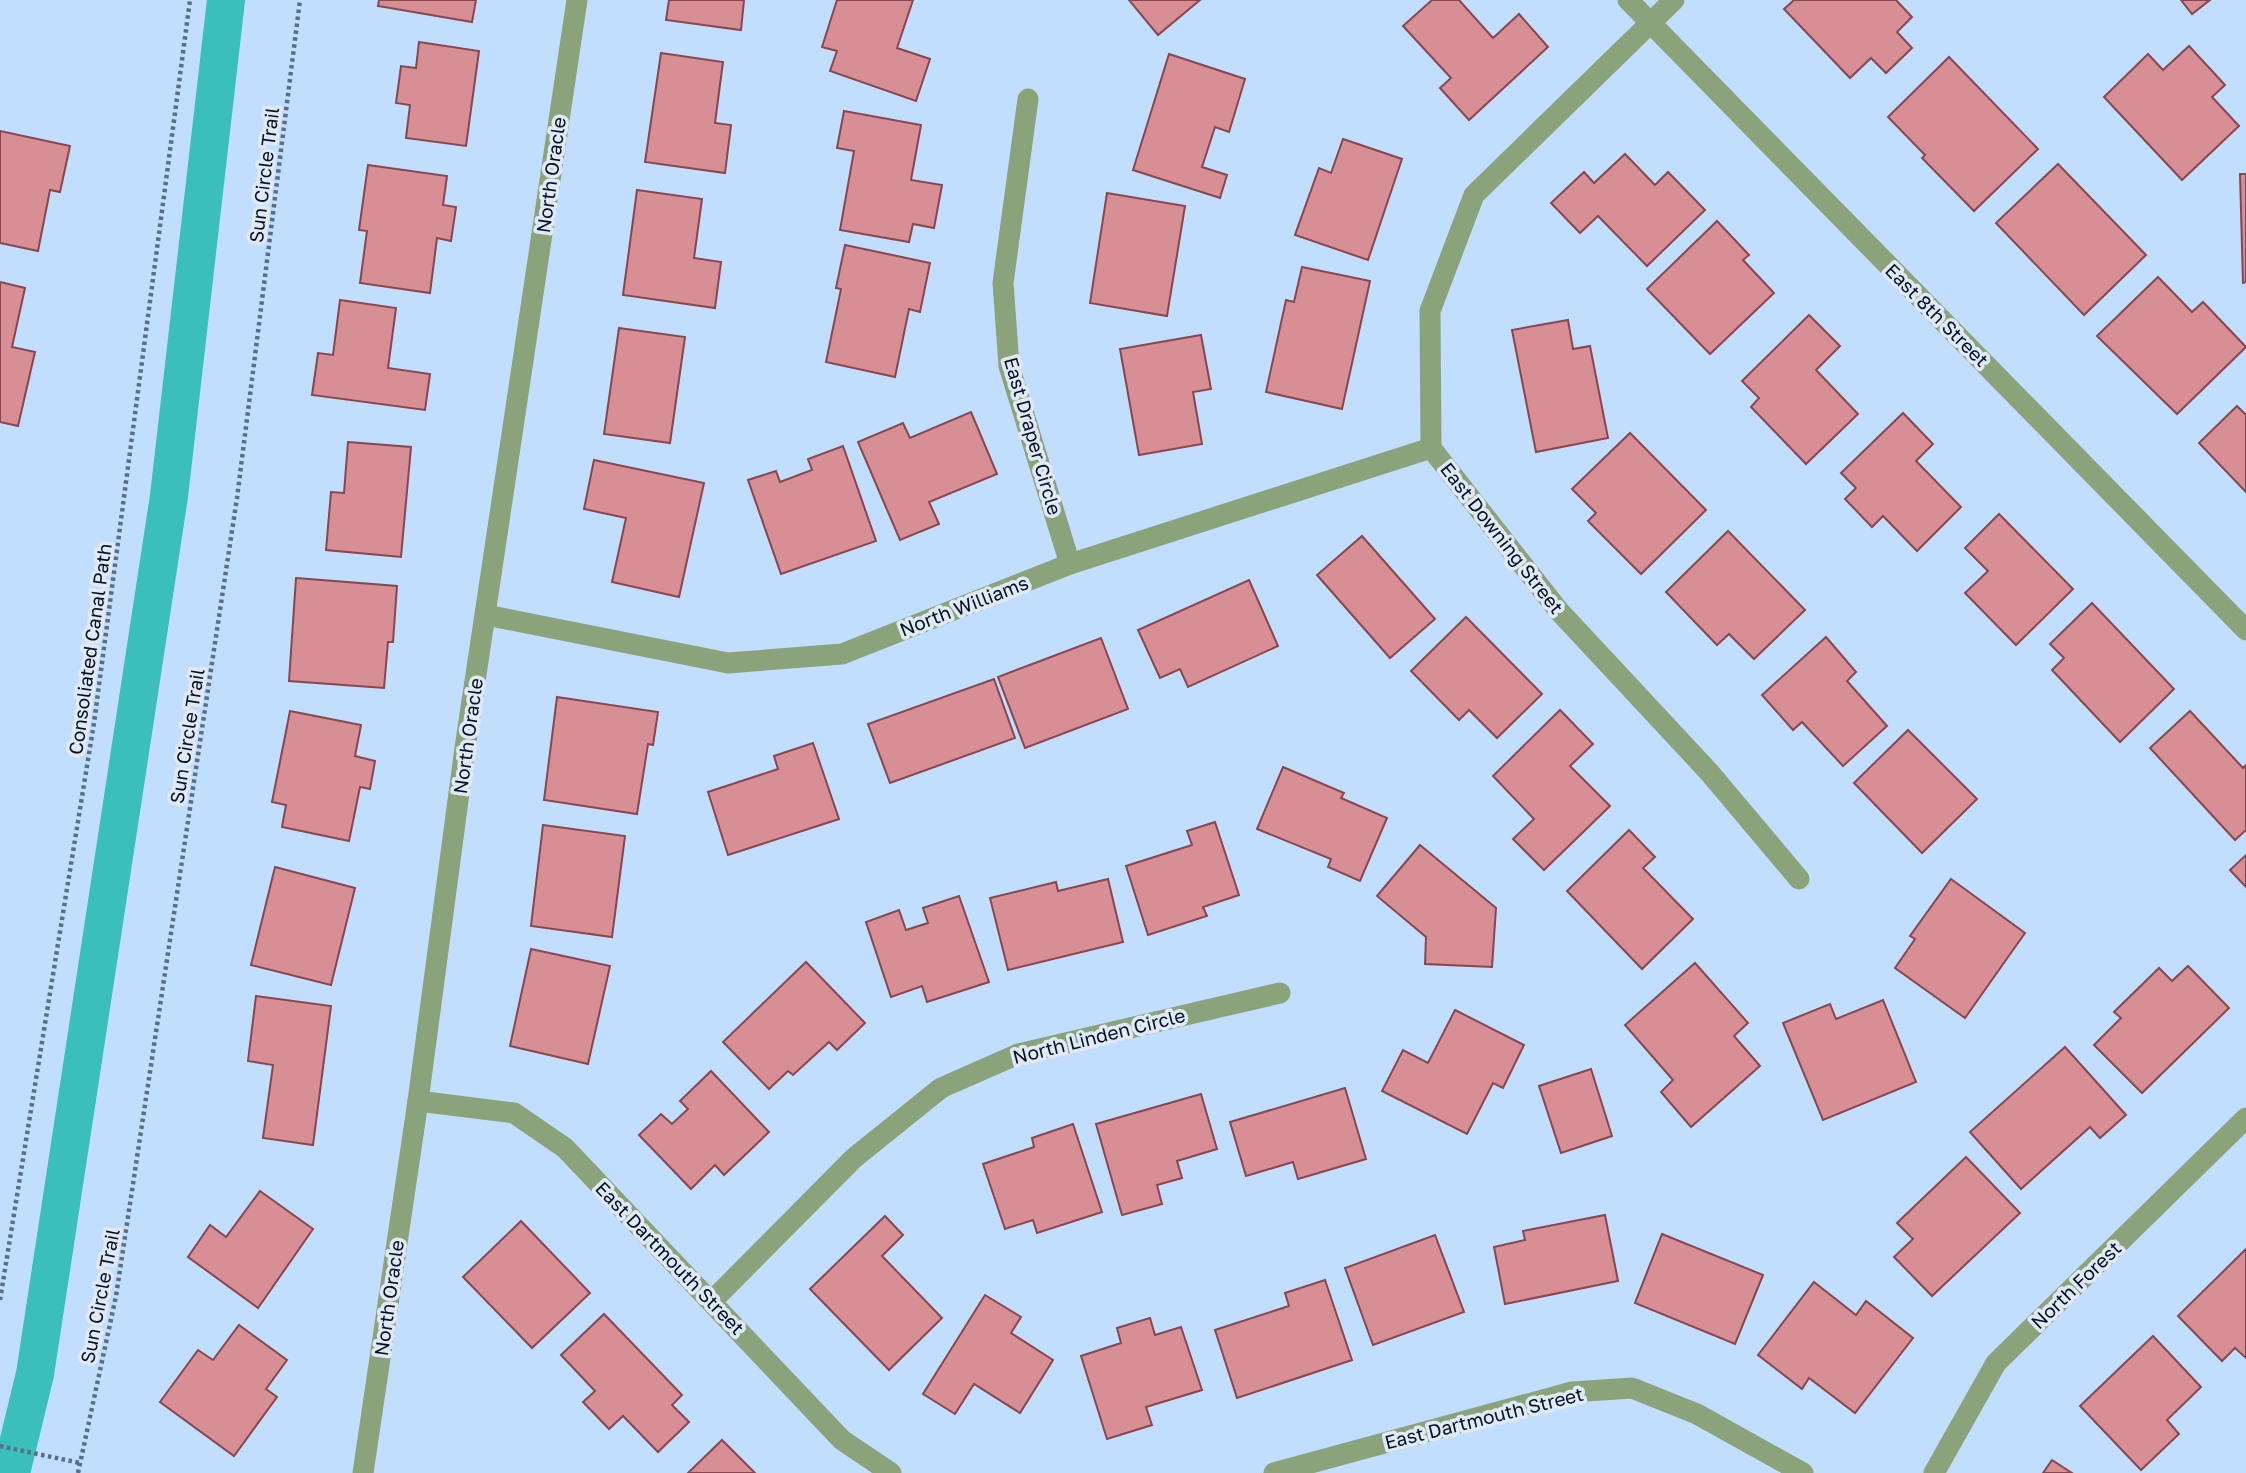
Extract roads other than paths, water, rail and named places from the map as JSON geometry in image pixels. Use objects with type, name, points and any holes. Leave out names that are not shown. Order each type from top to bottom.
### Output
[{"type":"street","name":"North Oracle","points":[[363,1473],[485,615],[577,0]]},
{"type":"street","name":"East 8th Street","points":[[1628,0],[2246,630]]},
{"type":"street","name":"East Downing Street","points":[[1674,0],[1474,195],[1430,311],[1431,448],[1559,611],[1709,772],[1800,878]]},
{"type":"street","name":"East Draper Circle","points":[[1028,99],[1003,284],[1009,366],[1070,564]]},
{"type":"street","name":"North Williams","points":[[485,615],[727,663],[842,654],[1070,564],[1431,448]]},
{"type":"street","name":"North Linden Circle","points":[[712,1301],[854,1158],[941,1088],[1018,1054],[1280,993]]},
{"type":"street","name":"East Dartmouth Street","points":[[418,1101],[514,1114],[565,1148],[842,1440],[891,1473]]},
{"type":"street","name":"North Forest","points":[[1934,1473],[1997,1363],[2246,1118]]},
{"type":"street","name":"East Dartmouth Street","points":[[1274,1473],[1572,1392],[1632,1388],[1697,1414],[1803,1473]]},
{"type":"waterway","points":[[11,1473],[35,1374],[169,496],[226,0]]}]
